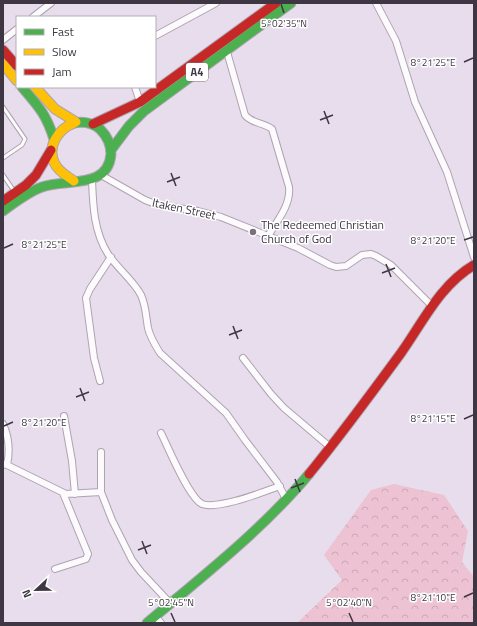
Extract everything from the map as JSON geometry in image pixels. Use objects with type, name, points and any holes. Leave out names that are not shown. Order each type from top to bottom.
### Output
[{"type":"main road","name":"A4","points":[[93,124],[140,102],[276,3]]},
{"type":"main road","name":"A4","points":[[96,178],[107,168],[111,150],[129,126],[144,111],[227,52],[291,3]]},
{"type":"main road","points":[[3,50],[16,65]]},
{"type":"main road","points":[[3,64],[16,79]]},
{"type":"main road","points":[[23,88],[42,110],[48,121],[54,139]]},
{"type":"main road","points":[[36,88],[55,109],[76,122]]},
{"type":"main road","points":[[3,201],[36,175],[51,150],[54,139],[61,130],[71,124],[76,122],[85,122],[93,124],[102,130],[108,139],[111,150]]},
{"type":"main road","points":[[51,150],[52,159],[55,166],[66,178],[83,182],[96,178]]},
{"type":"main road","points":[[3,212],[44,186],[74,181]]},
{"type":"main road","points":[[147,623],[158,620],[170,603],[214,566],[297,488],[386,373],[432,306],[452,281],[474,265]]},
{"type":"street","points":[[34,16],[51,3]]},
{"type":"street","points":[[156,35],[216,3]]},
{"type":"street","points":[[376,3],[396,40],[415,102],[447,172],[474,257]]},
{"type":"street","points":[[3,40],[16,30]]},
{"type":"street","points":[[227,52],[245,115],[249,120],[268,126],[272,129],[289,187],[290,193],[288,202],[268,236]]},
{"type":"street","points":[[135,88],[140,102]]},
{"type":"street","points":[[96,178],[94,217],[103,244],[111,257],[140,293],[144,302],[152,341],[160,353],[223,410],[280,486],[286,499]]},
{"type":"street","name":"Itaken Street","points":[[96,178],[158,205],[198,211],[221,217],[298,248],[336,267],[346,266],[362,255],[371,254],[391,265],[432,306]]},
{"type":"street","points":[[100,381],[94,358],[86,298],[90,289],[111,257]]},
{"type":"street","points":[[243,358],[284,408],[330,447]]},
{"type":"street","points":[[64,416],[72,462],[75,494]]},
{"type":"street","points":[[3,424],[9,443],[5,464],[63,493],[75,494],[101,492]]},
{"type":"street","points":[[161,433],[193,496],[203,504],[215,505],[236,501],[280,486]]},
{"type":"street","points":[[101,452],[101,492],[112,520],[132,560],[141,572],[170,603]]},
{"type":"street","points":[[55,569],[83,560],[88,554],[63,493]]},
{"type":"lane","points":[[3,107],[25,139],[22,145],[3,158]]},
{"type":"lane","points":[[3,175],[15,192]]},
{"type":"green space","points":[[394,484],[444,495],[468,531],[462,562],[474,577],[474,623],[297,623],[342,580],[324,555],[371,490]]},
{"type":"traffic: fast","points":[[111,150],[129,126],[144,111],[291,3]]},
{"type":"traffic: fast","points":[[23,88],[41,111],[48,123],[54,139]]},
{"type":"traffic: fast","points":[[3,211],[27,194],[42,187],[52,184],[84,181],[94,178],[102,173],[108,165],[111,154],[107,138],[100,129],[94,125],[84,122],[74,123]]},
{"type":"traffic: fast","points":[[147,623],[252,533],[309,474]]},
{"type":"traffic: slow","points":[[3,64],[16,80]]},
{"type":"traffic: slow","points":[[36,88],[55,109],[76,122]]},
{"type":"traffic: slow","points":[[74,123],[63,130],[55,139],[52,151],[57,167],[63,174],[74,181]]},
{"type":"traffic: jam","points":[[93,124],[140,102],[276,3]]},
{"type":"traffic: jam","points":[[3,50],[16,65]]},
{"type":"traffic: jam","points":[[3,201],[26,185],[36,175],[51,150]]},
{"type":"traffic: jam","points":[[309,474],[401,353],[442,293],[462,273],[474,265]]},
{"type":"place","name":"The Redeemed Christian Church of God","points":[[253,232]]}]
